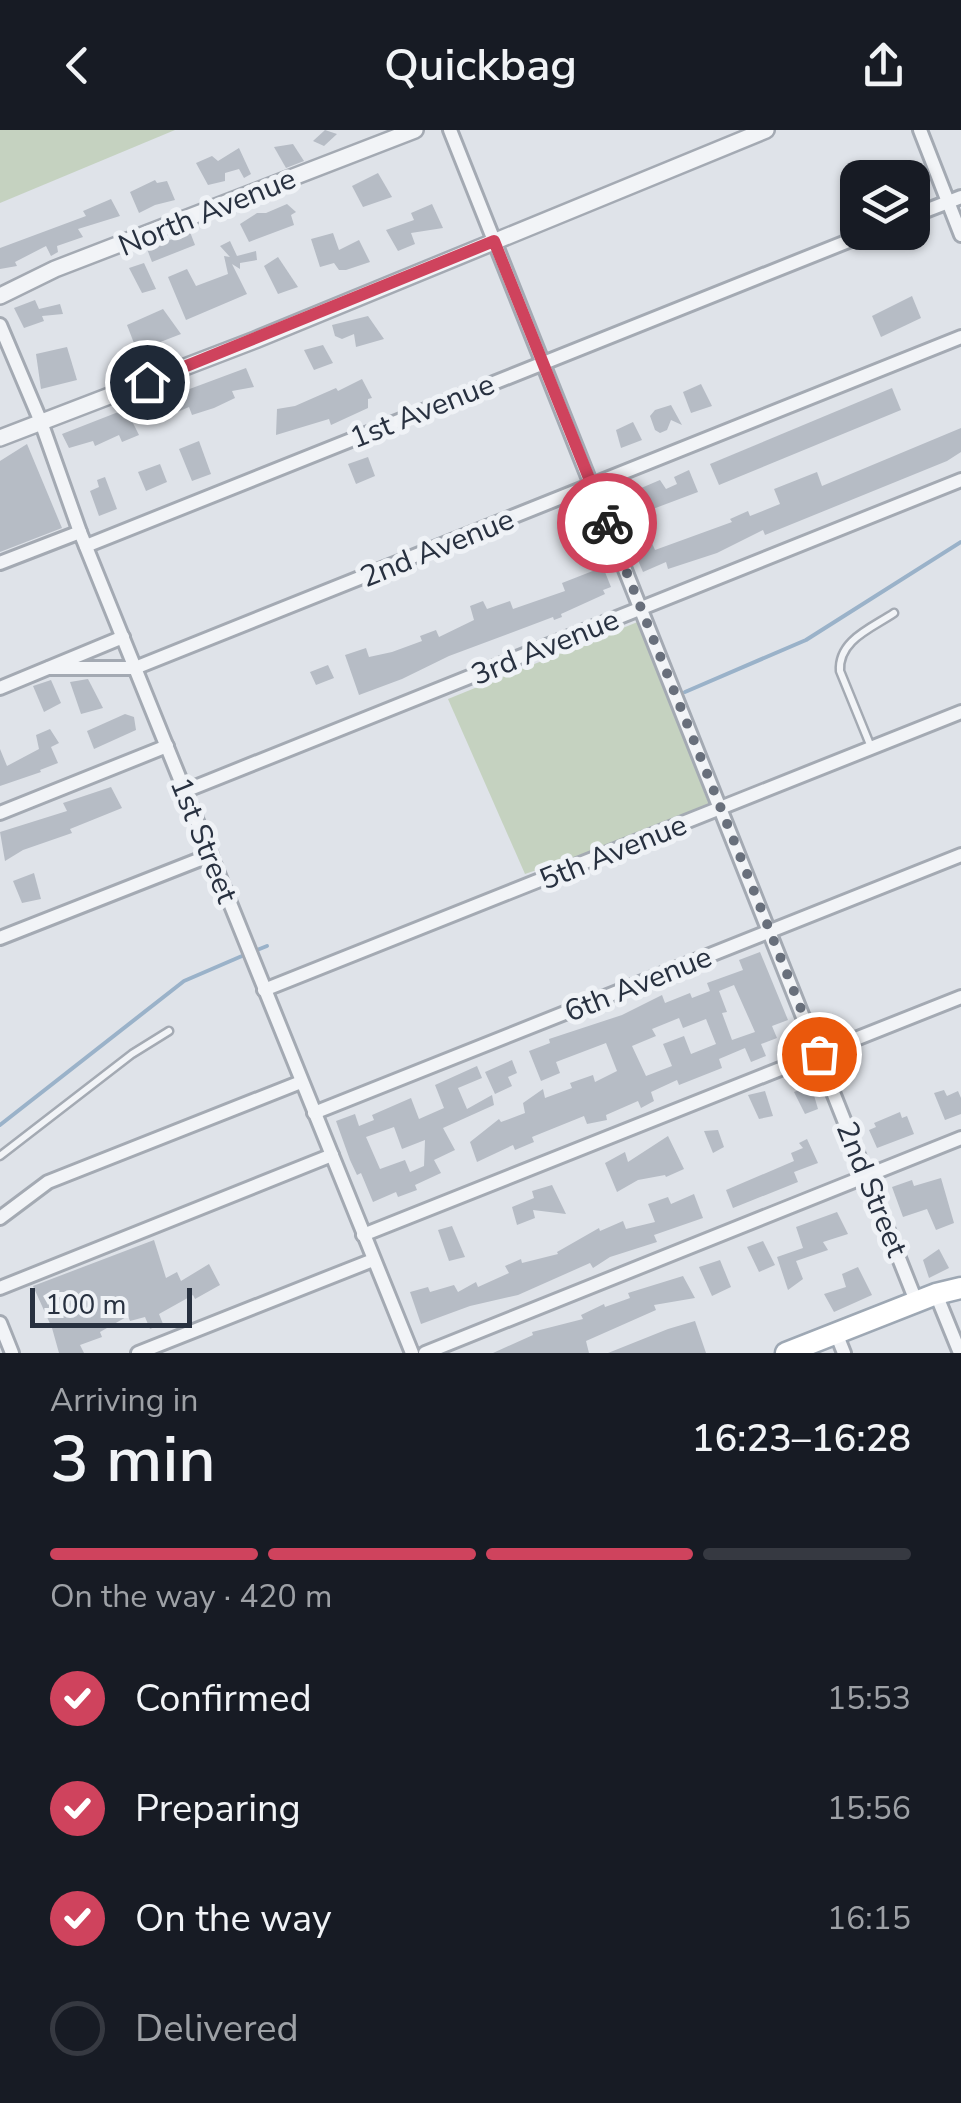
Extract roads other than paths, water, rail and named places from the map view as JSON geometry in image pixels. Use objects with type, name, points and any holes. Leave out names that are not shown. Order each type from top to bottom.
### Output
[{"type":"main road","points":[[819,1353],[942,1296]]},
{"type":"main road","points":[[786,1353],[840,1344]]},
{"type":"street","name":"North Avenue","points":[[0,296],[55,270],[415,130]]},
{"type":"street","name":"2nd Street","points":[[450,130],[866,1177],[942,1296],[960,1353]]},
{"type":"street","points":[[0,438],[255,340],[766,130]]},
{"type":"street","points":[[920,130],[954,200],[961,235]]},
{"type":"street","points":[[930,209],[954,200]]},
{"type":"street","name":"1st Avenue","points":[[86,546],[840,244]]},
{"type":"street","name":"1st Street","points":[[0,324],[41,422],[80,532],[412,1353]]},
{"type":"street","name":"2nd Avenue","points":[[135,668],[961,338]]},
{"type":"street","name":"3rd Avenue","points":[[185,791],[961,480]]},
{"type":"street","points":[[0,564],[80,532]]},
{"type":"street","points":[[0,688],[123,637]]},
{"type":"street","points":[[49,668],[135,668]]},
{"type":"street","name":"5th Avenue","points":[[264,990],[961,712]]},
{"type":"street","points":[[0,814],[167,746]]},
{"type":"street","points":[[0,938],[210,855]]},
{"type":"street","name":"6th Avenue","points":[[314,1113],[961,855]]},
{"type":"street","points":[[363,1234],[961,997]]},
{"type":"street","points":[[0,1218],[48,1182],[301,1082]]},
{"type":"street","points":[[425,1353],[961,1138]]},
{"type":"street","points":[[0,1288],[332,1155]]},
{"type":"street","points":[[138,1353],[372,1260]]},
{"type":"street","points":[[0,1323],[12,1353]]},
{"type":"lane","points":[[872,748],[840,670],[839,658],[844,647],[894,613]]},
{"type":"lane","points":[[0,1156],[132,1054],[169,1032]]},
{"type":"waterway","points":[[685,692],[806,640],[961,542]]},
{"type":"waterway","points":[[257,950],[267,946]]},
{"type":"waterway","points":[[0,1125],[184,981],[242,956]]}]
